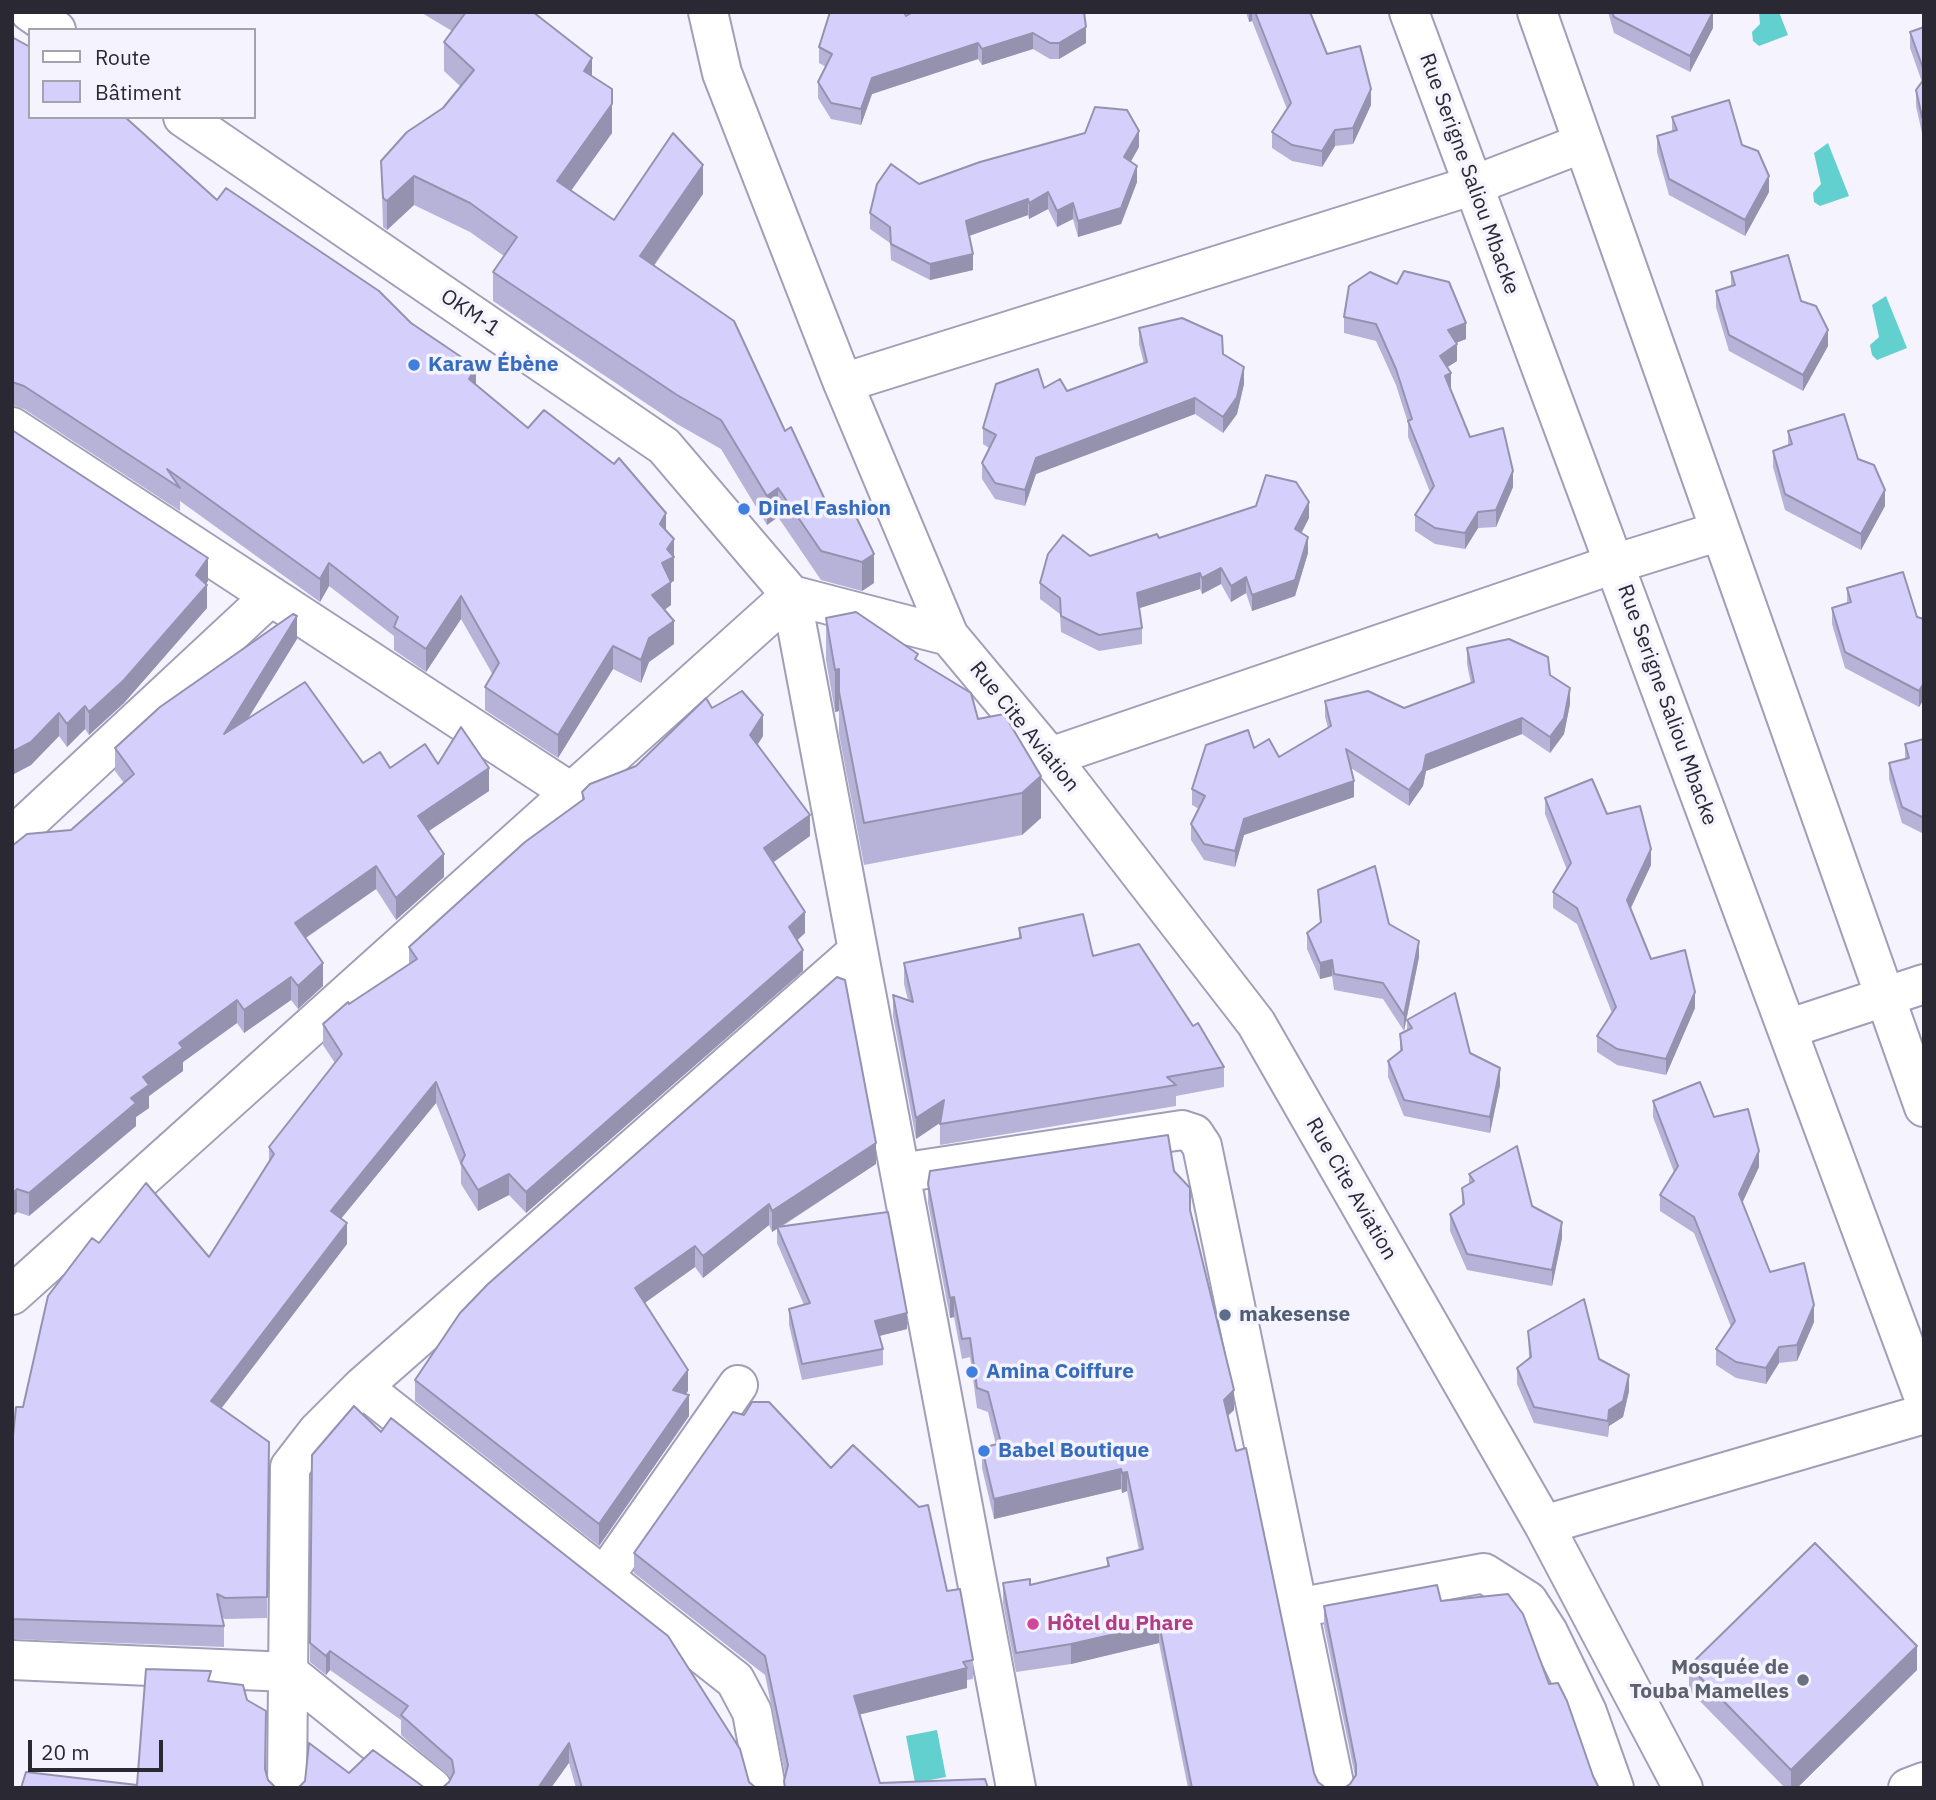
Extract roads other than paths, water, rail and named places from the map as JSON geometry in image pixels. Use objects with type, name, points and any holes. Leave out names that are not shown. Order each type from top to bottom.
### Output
[{"type":"street","points":[[30,12],[52,28]]},
{"type":"street","name":"Rue Serigne Saliou Mbacke","points":[[1409,12],[1924,1398]]},
{"type":"street","points":[[1537,12],[1883,998],[1924,1107]]},
{"type":"street","name":"Rue Cite Aviation","points":[[712,13],[722,73],[843,383],[949,636],[1050,757],[1256,1023],[1544,1525],[1683,1788]]},
{"type":"street","name":"OKM-1","points":[[186,119],[664,446],[791,595]]},
{"type":"street","points":[[843,383],[1474,185],[1583,144]]},
{"type":"street","points":[[12,427],[569,791]]},
{"type":"street","points":[[1050,757],[1614,564],[1720,531]]},
{"type":"street","points":[[791,595],[949,636]]},
{"type":"street","points":[[12,1295],[569,791],[791,595]]},
{"type":"street","points":[[791,595],[1016,1788]]},
{"type":"street","points":[[13,836],[271,596]]},
{"type":"street","points":[[287,1788],[290,1467],[317,1433],[362,1387],[858,951]]},
{"type":"street","points":[[1787,1029],[1924,984]]},
{"type":"street","points":[[900,1173],[1182,1130],[1194,1134],[1202,1146],[1335,1788]]},
{"type":"street","points":[[604,1577],[738,1385]]},
{"type":"street","points":[[362,1387],[735,1680],[752,1712],[766,1788]]},
{"type":"street","points":[[1544,1525],[1924,1414]]},
{"type":"street","points":[[1297,1608],[1484,1573],[1528,1601],[1548,1632],[1587,1712],[1614,1788]]},
{"type":"street","points":[[12,1660],[288,1672],[432,1788]]},
{"type":"street","points":[[1908,1788],[1924,1782]]},
{"type":"water","points":[[1759,12],[1779,12],[1788,35],[1759,46],[1753,41],[1752,32],[1760,24]]},
{"type":"water","points":[[1828,143],[1849,196],[1820,206],[1814,202],[1813,193],[1821,184],[1814,153]]},
{"type":"water","points":[[1886,296],[1907,348],[1877,360],[1872,355],[1870,345],[1879,337],[1872,305]]},
{"type":"water","points":[[937,1730],[946,1777],[915,1783],[906,1736]]},
{"type":"place","name":"Karaw Ébène","points":[[414,365]]},
{"type":"place","name":"Dinel Fashion","points":[[744,509]]},
{"type":"place","name":"makesense","points":[[1225,1315]]},
{"type":"place","name":"Amina Coiffure","points":[[972,1372]]},
{"type":"place","name":"Babel Boutique","points":[[984,1451]]},
{"type":"place","name":"Hôtel du Phare","points":[[1033,1624]]},
{"type":"place","name":"Mosquée de Touba Mamelles","points":[[1803,1680]]}]
